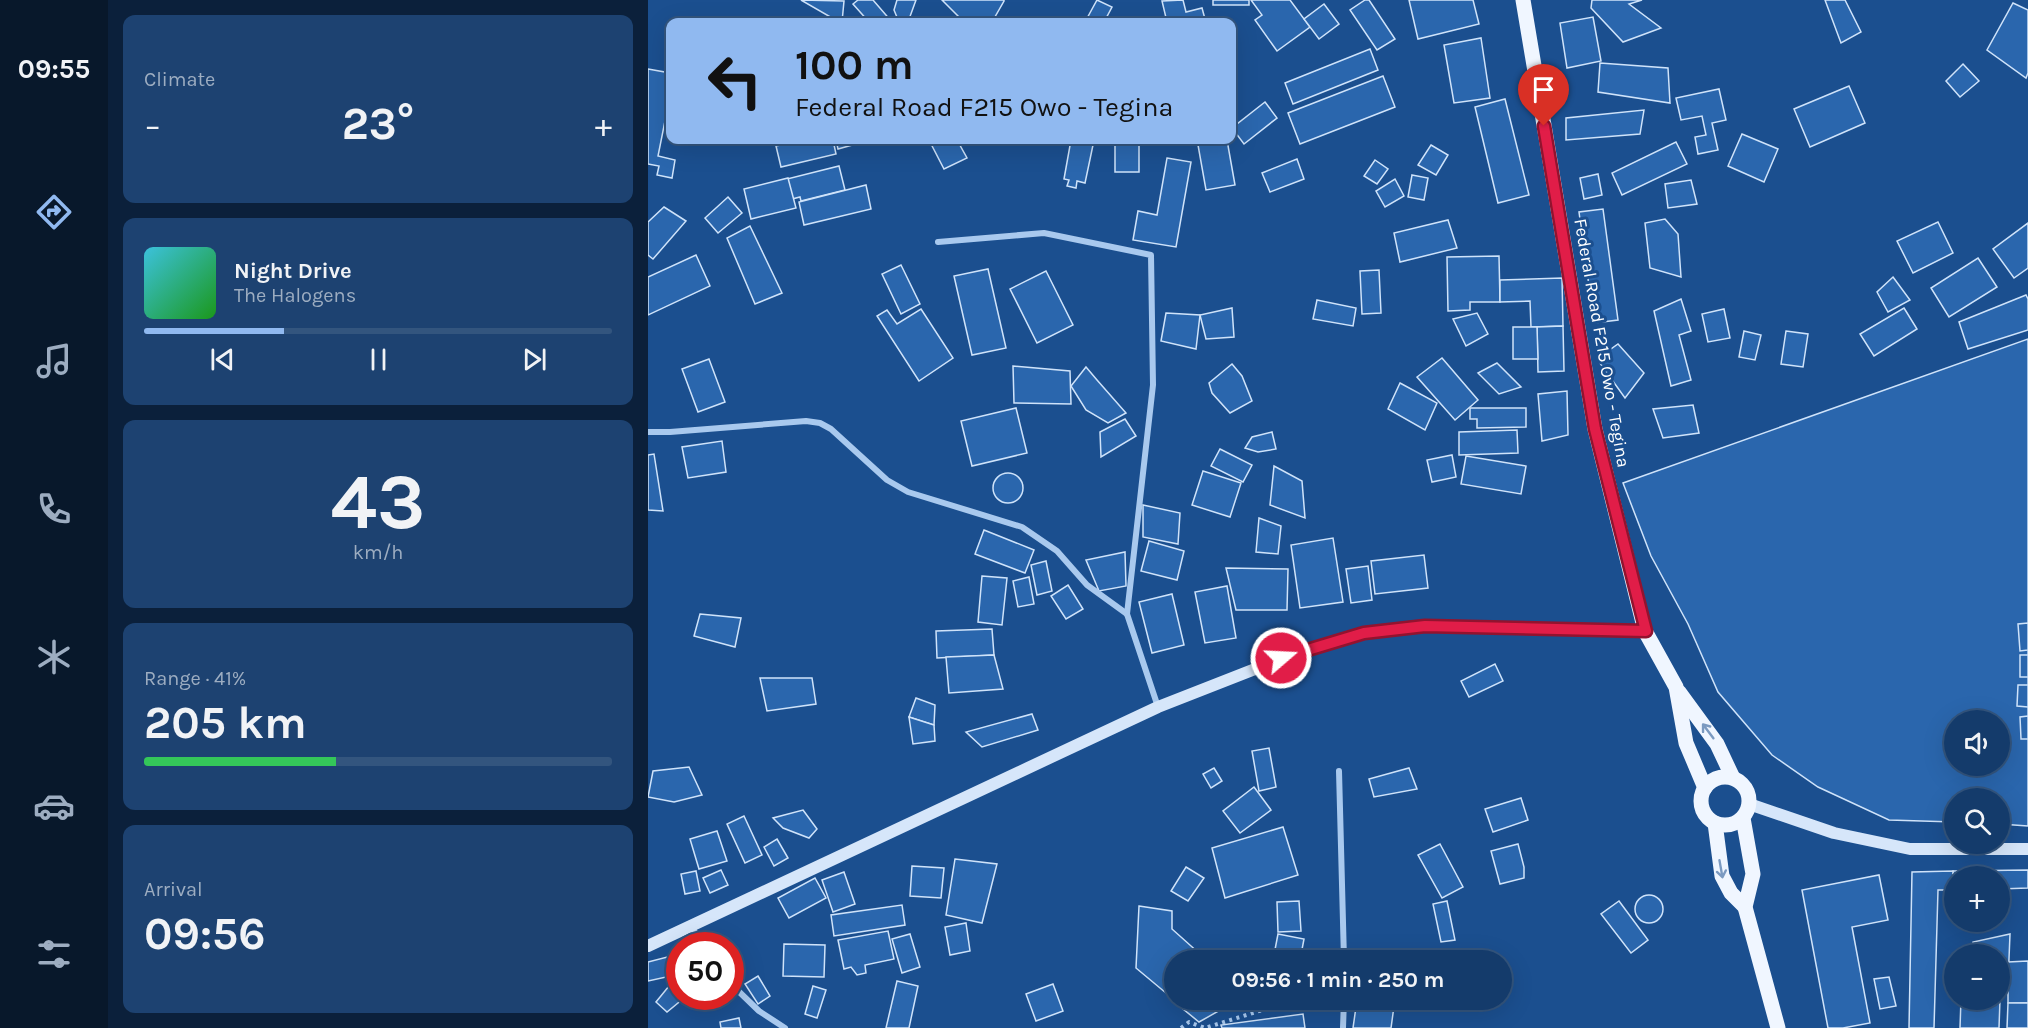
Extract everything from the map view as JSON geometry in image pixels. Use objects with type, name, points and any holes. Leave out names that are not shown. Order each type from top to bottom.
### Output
[{"type":"main road","name":"Federal Road F215 Owo - Tegina","points":[[1523,0],[1595,429],[1646,631],[1676,687],[1686,743],[1705,788],[1701,801],[1705,814],[1715,823]]},
{"type":"main road","points":[[648,946],[1158,707],[1301,651],[1364,633],[1425,626],[1646,631]]},
{"type":"main road","points":[[1676,687],[1717,744],[1733,778],[1748,794],[1746,811],[1753,874],[1745,907],[1774,1026]]},
{"type":"main road","points":[[1705,788],[1717,778],[1733,778]]},
{"type":"main road","points":[[1745,907],[1731,893],[1722,876],[1715,823],[1724,826],[1733,825],[1746,811]]},
{"type":"main road","points":[[1746,811],[1910,849],[2028,849]]},
{"type":"street","points":[[938,242],[1044,233],[1151,255],[1153,385],[1126,615],[1158,707]]},
{"type":"street","points":[[648,432],[806,421],[820,423],[831,429],[887,480],[908,492],[1022,527],[1057,551],[1088,585],[1126,615]]},
{"type":"street","points":[[1339,771],[1344,950]]},
{"type":"street","points":[[690,926],[694,932]]},
{"type":"street","points":[[744,997],[759,1011],[785,1028]]},
{"type":"street","points":[[1343,1028],[1344,1010]]},
{"type":"path","points":[[1181,1028],[1189,1022],[1205,1028],[1262,1010]]},
{"type":"building","points":[[801,0],[844,1],[842,18],[832,18]]},
{"type":"building","points":[[858,0],[873,0],[889,18],[865,18],[853,4]]},
{"type":"building","points":[[897,0],[916,0],[909,18],[897,18],[894,10]]},
{"type":"building","points":[[942,0],[1004,0],[994,18],[960,18]]},
{"type":"building","points":[[1097,0],[1112,7],[1106,18],[1087,18]]},
{"type":"building","points":[[1183,0],[1186,12],[1202,8],[1205,18],[1166,18],[1162,1]]},
{"type":"building","points":[[1213,0],[1249,0],[1249,5],[1213,5]]},
{"type":"building","points":[[1251,0],[1290,0],[1310,27],[1277,51],[1255,20],[1262,15]]},
{"type":"building","points":[[1365,0],[1369,0],[1395,39],[1377,50],[1350,10]]},
{"type":"building","points":[[1409,0],[1473,0],[1479,24],[1418,39]]},
{"type":"building","points":[[1592,0],[1642,0],[1629,4],[1661,28],[1623,42],[1591,8]]},
{"type":"building","points":[[1825,0],[1845,0],[1861,32],[1841,43]]},
{"type":"building","points":[[2013,3],[2028,10],[2028,73],[2026,78],[1987,50]]},
{"type":"building","points":[[1324,4],[1339,24],[1319,39],[1304,19]]},
{"type":"building","points":[[1593,17],[1601,61],[1567,68],[1560,23]]},
{"type":"building","points":[[1481,38],[1490,98],[1454,103],[1444,45]]},
{"type":"building","points":[[1370,49],[1378,70],[1293,104],[1285,83]]},
{"type":"building","points":[[1600,63],[1668,68],[1670,103],[1598,92]]},
{"type":"building","points":[[1963,64],[1979,81],[1960,97],[1946,81]]},
{"type":"building","points":[[648,69],[666,72],[666,116],[658,156],[675,160],[672,178],[657,175],[659,166],[648,164]]},
{"type":"building","points":[[1383,76],[1395,107],[1300,144],[1288,113]]},
{"type":"building","points":[[1849,86],[1865,123],[1810,147],[1794,109]]},
{"type":"building","points":[[1719,89],[1726,120],[1712,123],[1718,150],[1698,154],[1695,137],[1706,135],[1702,116],[1681,120],[1676,98]]},
{"type":"building","points":[[1505,99],[1529,195],[1498,203],[1475,107]]},
{"type":"building","points":[[1265,102],[1277,118],[1244,144],[1236,133],[1236,125]]},
{"type":"building","points":[[1644,110],[1640,134],[1566,140],[1566,118]]},
{"type":"building","points":[[1742,134],[1778,149],[1764,182],[1728,166]]},
{"type":"building","points":[[1676,142],[1687,164],[1622,195],[1612,173]]},
{"type":"building","points":[[834,144],[836,154],[781,167],[776,146]]},
{"type":"building","points":[[837,144],[856,144],[838,149]]},
{"type":"building","points":[[931,144],[959,144],[967,158],[944,169]]},
{"type":"building","points":[[1070,144],[1093,145],[1085,183],[1077,181],[1076,188],[1067,186],[1069,180],[1064,179]]},
{"type":"building","points":[[1115,144],[1139,144],[1139,172],[1115,172]]},
{"type":"building","points":[[1228,144],[1235,185],[1206,190],[1198,145]]},
{"type":"building","points":[[1431,145],[1448,155],[1436,175],[1418,165]]},
{"type":"building","points":[[1167,158],[1191,162],[1176,247],[1133,240],[1138,211],[1157,215]]},
{"type":"building","points":[[1297,159],[1304,179],[1270,192],[1262,173]]},
{"type":"building","points":[[1375,160],[1388,169],[1377,184],[1364,176]]},
{"type":"building","points":[[839,166],[845,190],[801,201],[800,197],[792,199],[787,179]]},
{"type":"building","points":[[1598,174],[1602,195],[1584,199],[1580,178]]},
{"type":"building","points":[[1412,175],[1428,178],[1424,200],[1408,197]]},
{"type":"building","points":[[788,178],[796,208],[751,219],[744,189]]},
{"type":"building","points":[[1395,179],[1404,196],[1385,207],[1376,191]]},
{"type":"building","points":[[1691,180],[1697,204],[1668,208],[1665,184]]},
{"type":"building","points":[[866,185],[871,209],[804,225],[799,202]]},
{"type":"building","points":[[728,197],[742,213],[718,233],[705,218]]},
{"type":"building","points":[[664,207],[686,221],[653,259],[648,255],[648,222]]},
{"type":"building","points":[[1603,209],[1618,320],[1594,323],[1579,212]]},
{"type":"building","points":[[1665,219],[1678,234],[1681,277],[1650,268],[1645,223]]},
{"type":"building","points":[[1448,220],[1457,248],[1400,262],[1394,233]]},
{"type":"building","points":[[1938,222],[1953,253],[1913,273],[1897,241]]},
{"type":"building","points":[[2028,223],[2028,268],[2014,278],[1993,249]]},
{"type":"building","points":[[750,226],[782,293],[755,304],[727,238]]},
{"type":"building","points":[[696,255],[710,286],[648,315],[648,277]]},
{"type":"building","points":[[1499,256],[1500,302],[1470,302],[1470,310],[1448,311],[1447,257]]},
{"type":"building","points":[[1978,258],[1997,287],[1949,317],[1931,288]]},
{"type":"building","points":[[901,265],[920,304],[901,314],[882,274]]},
{"type":"building","points":[[988,269],[1006,348],[972,355],[954,276]]},
{"type":"building","points":[[1379,270],[1381,313],[1362,314],[1360,271]]},
{"type":"building","points":[[1046,271],[1073,325],[1037,343],[1010,289]]},
{"type":"building","points":[[1893,277],[1910,300],[1888,312],[1877,292]]},
{"type":"building","points":[[1562,278],[1563,326],[1531,327],[1530,301],[1500,302],[1500,280]]},
{"type":"building","points":[[2026,295],[2028,330],[1968,349],[1959,322]]},
{"type":"building","points":[[1681,299],[1691,331],[1679,335],[1691,380],[1671,386],[1654,311]]},
{"type":"building","points":[[1317,300],[1356,308],[1353,326],[1313,319]]},
{"type":"building","points":[[1232,308],[1234,337],[1206,339],[1200,315]]},
{"type":"building","points":[[1904,308],[1917,329],[1874,356],[1860,334]]},
{"type":"building","points":[[921,309],[953,358],[919,381],[877,316],[887,310],[897,324]]},
{"type":"building","points":[[1724,309],[1730,338],[1708,342],[1702,314]]},
{"type":"building","points":[[1166,313],[1200,315],[1196,349],[1161,341]]},
{"type":"building","points":[[1477,313],[1488,334],[1466,346],[1453,319]]},
{"type":"building","points":[[1563,326],[1564,371],[1538,372],[1537,327]]},
{"type":"building","points":[[1513,327],[1537,327],[1538,359],[1513,359]]},
{"type":"building","points":[[1744,331],[1761,335],[1755,360],[1739,357]]},
{"type":"building","points":[[1786,331],[1808,334],[1803,367],[1781,364]]},
{"type":"building","points":[[2028,339],[2028,826],[2010,825],[2010,788],[1944,788],[1944,822],[1889,820],[1818,787],[1772,755],[1718,692],[1688,624],[1651,556],[1623,483]]},
{"type":"building","points":[[1618,344],[1644,373],[1625,398],[1597,359]]},
{"type":"building","points":[[1442,358],[1478,400],[1455,420],[1417,377]]},
{"type":"building","points":[[709,359],[725,402],[698,412],[682,369]]},
{"type":"building","points":[[1497,363],[1521,387],[1499,394],[1478,373]]},
{"type":"building","points":[[1232,364],[1242,376],[1252,401],[1230,413],[1212,393],[1209,383]]},
{"type":"building","points":[[1013,366],[1070,371],[1071,404],[1014,403]]},
{"type":"building","points":[[1086,367],[1126,413],[1108,423],[1086,410],[1071,386]]},
{"type":"building","points":[[1400,383],[1437,403],[1425,430],[1388,409]]},
{"type":"building","points":[[1567,391],[1568,435],[1542,441],[1538,394]]},
{"type":"building","points":[[1693,405],[1699,433],[1663,438],[1653,409]]},
{"type":"building","points":[[1016,408],[1027,453],[972,466],[961,421]]},
{"type":"building","points":[[1470,408],[1526,408],[1526,427],[1477,428],[1477,419],[1470,419]]},
{"type":"building","points":[[1125,419],[1136,436],[1101,457],[1100,432]]},
{"type":"building","points":[[1517,430],[1518,453],[1459,455],[1459,432]]},
{"type":"building","points":[[1272,432],[1276,449],[1258,452],[1245,448],[1252,437]]},
{"type":"building","points":[[722,441],[726,472],[688,478],[682,447]]},
{"type":"building","points":[[1220,449],[1252,465],[1243,482],[1211,466]]},
{"type":"building","points":[[654,454],[663,511],[648,510],[648,455]]},
{"type":"building","points":[[1452,455],[1456,477],[1432,482],[1427,460]]},
{"type":"building","points":[[1466,456],[1526,466],[1521,494],[1461,484]]},
{"type":"building","points":[[1274,466],[1302,481],[1305,518],[1270,505]]},
{"type":"building","points":[[1203,471],[1241,483],[1230,517],[1192,505]]},
{"type":"building","points":[[1008,473],[1019,477],[1023,488],[1019,499],[1008,503],[997,499],[993,488],[997,477]]},
{"type":"building","points":[[1143,505],[1180,513],[1178,544],[1143,537]]},
{"type":"building","points":[[1259,518],[1281,526],[1278,554],[1256,552]]},
{"type":"building","points":[[984,530],[1034,550],[1025,573],[975,554]]},
{"type":"building","points":[[1333,538],[1343,602],[1300,608],[1291,545]]},
{"type":"building","points":[[1149,541],[1184,551],[1177,580],[1141,571]]},
{"type":"building","points":[[1125,552],[1126,586],[1099,591],[1086,560]]},
{"type":"building","points":[[1424,555],[1428,588],[1375,594],[1371,561]]},
{"type":"building","points":[[1046,561],[1052,591],[1037,595],[1031,565]]},
{"type":"building","points":[[1368,566],[1372,600],[1351,603],[1346,569]]},
{"type":"building","points":[[1226,568],[1288,569],[1287,610],[1236,610]]},
{"type":"building","points":[[982,576],[1007,578],[1002,625],[978,622]]},
{"type":"building","points":[[1029,577],[1034,604],[1018,607],[1013,581]]},
{"type":"building","points":[[1068,585],[1083,609],[1066,619],[1051,596]]},
{"type":"building","points":[[1227,586],[1236,638],[1205,643],[1195,592]]},
{"type":"building","points":[[1172,594],[1184,645],[1152,653],[1139,602]]},
{"type":"building","points":[[700,614],[741,618],[735,647],[694,636]]},
{"type":"building","points":[[2028,623],[2028,650],[2020,651],[2018,624]]},
{"type":"building","points":[[992,629],[994,655],[937,658],[936,631]]},
{"type":"building","points":[[994,655],[1003,689],[949,693],[946,657]]},
{"type":"building","points":[[2020,655],[2028,655],[2028,677],[2020,677]]},
{"type":"building","points":[[1495,664],[1503,681],[1469,697],[1461,681]]},
{"type":"building","points":[[760,678],[812,678],[816,704],[767,711]]},
{"type":"building","points":[[2018,685],[2028,685],[2028,707],[2017,706]]},
{"type":"building","points":[[916,698],[935,705],[934,725],[909,717]]},
{"type":"building","points":[[1032,714],[1038,730],[982,747],[966,732]]},
{"type":"building","points":[[2028,716],[2028,739],[2021,739],[2020,717]]},
{"type":"building","points":[[909,717],[934,725],[935,741],[913,744]]},
{"type":"building","points":[[1269,748],[1276,787],[1259,791],[1252,751]]},
{"type":"building","points":[[689,767],[702,795],[674,802],[648,797],[653,771]]},
{"type":"building","points":[[1214,768],[1222,781],[1211,788],[1203,774]]},
{"type":"building","points":[[1409,768],[1417,789],[1374,797],[1369,779]]},
{"type":"building","points":[[1254,787],[1271,810],[1240,833],[1223,811]]},
{"type":"building","points":[[1521,798],[1528,820],[1493,832],[1485,809]]},
{"type":"building","points":[[803,810],[817,829],[809,838],[783,828],[773,818]]},
{"type":"building","points":[[744,816],[762,855],[745,863],[727,824]]},
{"type":"building","points":[[1283,827],[1298,875],[1225,898],[1212,848]]},
{"type":"building","points":[[717,831],[727,861],[699,869],[690,839]]},
{"type":"building","points":[[777,839],[788,858],[774,866],[764,847]]},
{"type":"building","points":[[1440,844],[1463,887],[1442,898],[1418,855]]},
{"type":"building","points":[[1518,844],[1524,867],[1524,878],[1500,884],[1491,851]]},
{"type":"building","points":[[955,859],[997,864],[982,923],[946,915]]},
{"type":"building","points":[[912,866],[944,868],[941,898],[910,896]]},
{"type":"building","points":[[1186,867],[1204,878],[1188,901],[1171,891]]},
{"type":"building","points":[[721,870],[728,885],[710,893],[703,878]]},
{"type":"building","points":[[2010,870],[2028,870],[2028,888],[2010,889]]},
{"type":"building","points":[[696,871],[700,891],[685,894],[681,874]]},
{"type":"building","points":[[1944,871],[1944,890],[1938,890],[1934,1028],[1909,1028],[1912,872]]},
{"type":"building","points":[[844,872],[855,904],[833,912],[822,880]]},
{"type":"building","points":[[1879,875],[1888,920],[1852,927],[1870,1023],[1828,1028],[1802,890]]},
{"type":"building","points":[[815,878],[826,898],[789,918],[778,898]]},
{"type":"building","points":[[1649,895],[1659,899],[1663,909],[1659,919],[1649,923],[1639,919],[1635,909],[1639,899]]},
{"type":"building","points":[[1299,901],[1301,931],[1278,932],[1277,902]]},
{"type":"building","points":[[1447,901],[1455,940],[1441,942],[1433,904]]},
{"type":"building","points":[[1619,901],[1648,940],[1631,953],[1601,914]]},
{"type":"building","points":[[902,905],[905,925],[834,936],[831,915]]},
{"type":"building","points":[[1139,906],[1172,911],[1172,929],[1196,950],[1164,950],[1164,991],[1136,968]]},
{"type":"building","points":[[966,923],[970,951],[950,955],[945,927]]},
{"type":"building","points":[[888,931],[894,959],[865,965],[866,973],[857,975],[851,967],[844,969],[838,940]]},
{"type":"building","points":[[910,934],[920,967],[902,973],[892,939]]},
{"type":"building","points":[[1278,934],[1304,939],[1302,950],[1275,950]]},
{"type":"building","points":[[2010,934],[2010,944],[1973,944],[1973,942]]},
{"type":"building","points":[[784,944],[825,945],[824,977],[783,976]]},
{"type":"building","points":[[666,957],[666,977],[648,981],[648,962]]},
{"type":"building","points":[[2028,961],[2028,1003],[2010,1003],[2010,962]]},
{"type":"building","points":[[758,976],[770,996],[758,1004],[745,984]]},
{"type":"building","points":[[1889,977],[1896,1006],[1880,1009],[1874,979]]},
{"type":"building","points":[[897,981],[918,986],[909,1028],[886,1028]]},
{"type":"building","points":[[1053,984],[1063,1011],[1036,1021],[1026,994]]},
{"type":"building","points":[[813,986],[826,990],[817,1018],[805,1014]]},
{"type":"building","points":[[666,990],[666,1010],[669,1010],[667,1012],[656,1002]]},
{"type":"building","points":[[2010,1003],[2028,1003],[2028,1028],[2007,1028]]},
{"type":"building","points":[[1184,1010],[1220,1010],[1199,1022]]},
{"type":"building","points":[[1356,1010],[1393,1010],[1391,1028],[1353,1028]]},
{"type":"building","points":[[1961,1010],[2000,1010],[1999,1028],[1960,1028]]},
{"type":"building","points":[[1303,1014],[1305,1028],[1222,1028],[1221,1025]]},
{"type":"building","points":[[739,1018],[741,1028],[721,1028],[720,1022]]},
{"type":"route","points":[[1281,658],[1364,633],[1425,626],[1646,631],[1595,429],[1544,126]]}]
